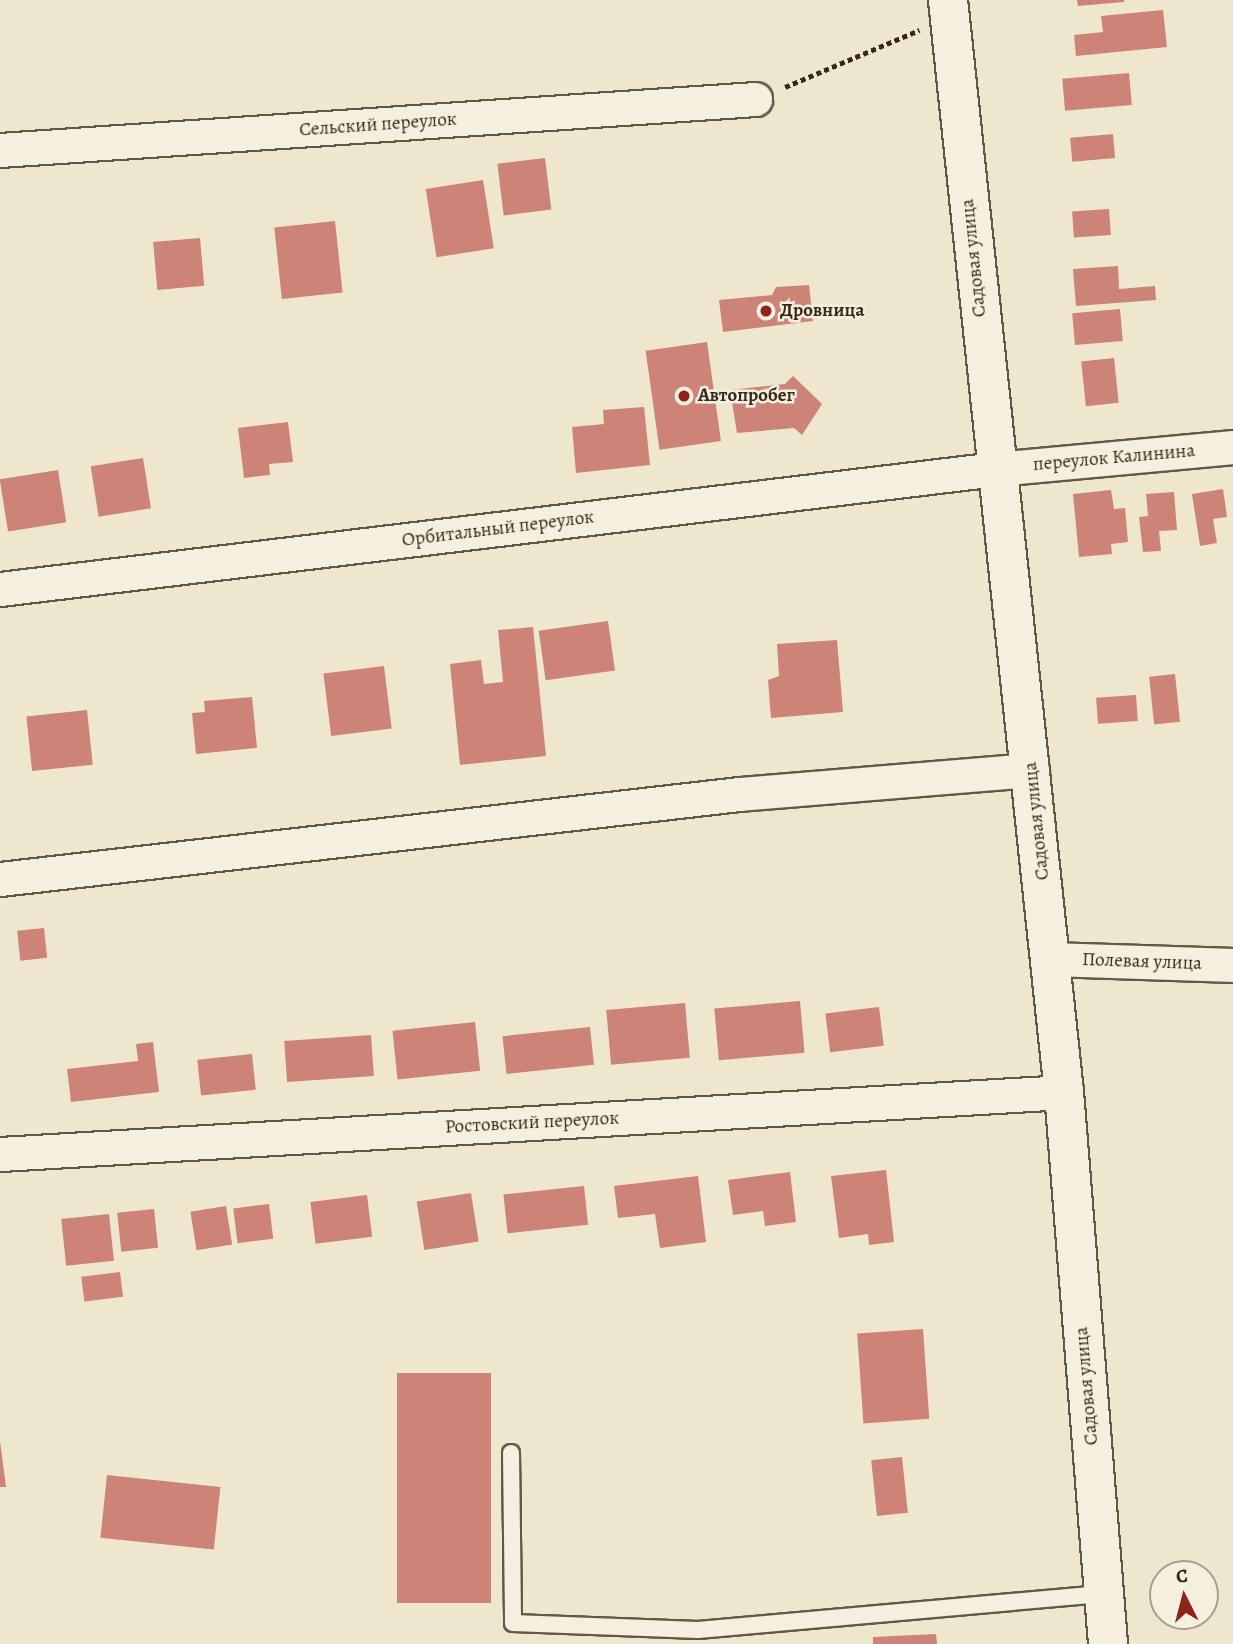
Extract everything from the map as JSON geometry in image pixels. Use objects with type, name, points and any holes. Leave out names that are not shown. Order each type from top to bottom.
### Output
[{"type":"main road","name":"Садовая улица","points":[[949,8],[996,469],[1032,770],[1064,1092],[1108,1644]]},
{"type":"street","name":"Сельский переулок","points":[[0,150],[755,99]]},
{"type":"street","name":"переулок Калинина","points":[[996,469],[1233,447]]},
{"type":"street","name":"Орбитальный переулок","points":[[0,589],[996,469]]},
{"type":"street","points":[[0,879],[739,794],[1032,770]]},
{"type":"street","name":"Полевая улица","points":[[1051,959],[1233,965]]},
{"type":"street","name":"Ростовский переулок","points":[[0,1154],[1064,1092]]},
{"type":"lane","points":[[511,1452],[513,1623],[698,1630],[1104,1594]]},
{"type":"path","points":[[755,99],[949,8]]},
{"type":"building","points":[[1077,0],[1124,0],[1124,2],[1078,6]]},
{"type":"building","points":[[1163,10],[1167,47],[1076,56],[1074,35],[1103,32],[1101,16]]},
{"type":"building","points":[[1129,73],[1132,105],[1065,111],[1062,79]]},
{"type":"building","points":[[1113,134],[1115,158],[1072,162],[1070,138]]},
{"type":"building","points":[[545,158],[551,210],[504,215],[497,164]]},
{"type":"building","points":[[483,180],[494,248],[437,257],[426,189]]},
{"type":"building","points":[[1109,209],[1111,235],[1074,238],[1072,212]]},
{"type":"building","points":[[335,221],[343,293],[282,299],[274,227]]},
{"type":"building","points":[[200,238],[204,286],[157,290],[153,242]]},
{"type":"building","points":[[1118,266],[1119,289],[1155,286],[1156,300],[1076,306],[1073,269]]},
{"type":"building","name":"Дровница","points":[[809,285],[813,321],[723,332],[719,300],[772,295],[776,287]]},
{"type":"building","points":[[1120,309],[1123,341],[1075,345],[1072,313]]},
{"type":"building","name":"Автопробег","points":[[707,342],[721,441],[660,450],[646,351]]},
{"type":"building","points":[[1114,358],[1119,403],[1086,406],[1081,361]]},
{"type":"building","points":[[793,376],[822,404],[802,435],[794,428],[737,433],[730,390],[785,384]]},
{"type":"building","points":[[644,407],[650,465],[576,473],[572,427],[604,424],[603,410]]},
{"type":"building","points":[[288,422],[293,462],[269,464],[270,475],[244,478],[238,428]]},
{"type":"building","points":[[143,458],[151,508],[99,517],[91,466]]},
{"type":"building","points":[[58,470],[66,522],[8,532],[0,479]]},
{"type":"building","points":[[1223,489],[1227,517],[1213,519],[1217,543],[1200,546],[1192,494]]},
{"type":"building","points":[[1111,490],[1114,509],[1125,508],[1128,542],[1111,544],[1112,554],[1079,557],[1073,494]]},
{"type":"building","points":[[1174,492],[1177,530],[1159,531],[1161,551],[1143,552],[1139,517],[1148,516],[1146,494]]},
{"type":"building","points":[[608,621],[615,671],[546,680],[539,631]]},
{"type":"building","points":[[533,627],[546,756],[460,765],[450,664],[481,660],[484,684],[503,682],[498,630]]},
{"type":"building","points":[[837,640],[843,712],[771,718],[768,680],[779,676],[777,644]]},
{"type":"building","points":[[384,666],[392,729],[331,736],[323,673]]},
{"type":"building","points":[[1175,674],[1180,722],[1154,724],[1149,677]]},
{"type":"building","points":[[1136,695],[1138,721],[1098,724],[1096,698]]},
{"type":"building","points":[[252,697],[257,748],[196,754],[192,713],[205,712],[204,701]]},
{"type":"building","points":[[87,710],[93,765],[32,771],[26,716]]},
{"type":"building","points":[[44,928],[47,958],[20,961],[17,931]]},
{"type":"building","points":[[800,1001],[805,1053],[719,1060],[714,1008]]},
{"type":"building","points":[[685,1003],[690,1058],[611,1065],[606,1010]]},
{"type":"building","points":[[879,1007],[884,1046],[830,1052],[825,1014]]},
{"type":"building","points":[[475,1022],[480,1071],[398,1079],[392,1031]]},
{"type":"building","points":[[590,1027],[594,1065],[506,1074],[502,1036]]},
{"type":"building","points":[[371,1035],[374,1076],[287,1082],[284,1041]]},
{"type":"building","points":[[153,1042],[159,1092],[71,1102],[67,1069],[138,1061],[136,1044]]},
{"type":"building","points":[[252,1054],[256,1090],[201,1096],[197,1060]]},
{"type":"building","points":[[886,1170],[894,1242],[869,1245],[868,1234],[839,1238],[831,1176]]},
{"type":"building","points":[[790,1172],[796,1222],[765,1226],[763,1211],[733,1215],[728,1180]]},
{"type":"building","points":[[698,1176],[706,1242],[660,1248],[655,1214],[618,1218],[614,1186]]},
{"type":"building","points":[[584,1186],[588,1225],[508,1233],[503,1194]]},
{"type":"building","points":[[471,1193],[479,1241],[424,1250],[417,1202]]},
{"type":"building","points":[[367,1195],[372,1237],[316,1244],[310,1202]]},
{"type":"building","points":[[269,1204],[273,1239],[238,1243],[233,1208]]},
{"type":"building","points":[[226,1206],[232,1245],[197,1250],[190,1212]]},
{"type":"building","points":[[154,1209],[158,1248],[121,1252],[117,1213]]},
{"type":"building","points":[[109,1214],[114,1261],[66,1266],[61,1219]]},
{"type":"building","points":[[120,1272],[123,1297],[84,1302],[81,1277]]},
{"type":"building","points":[[923,1329],[929,1419],[863,1423],[857,1334]]},
{"type":"building","points":[[397,1373],[491,1373],[491,1603],[397,1603]]},
{"type":"building","points":[[0,1441],[6,1487],[0,1487]]},
{"type":"building","points":[[902,1457],[908,1513],[877,1516],[871,1460]]},
{"type":"building","points":[[107,1475],[220,1487],[214,1550],[100,1538]]},
{"type":"building","points":[[936,1634],[937,1644],[873,1644],[873,1637]]},
{"type":"place","name":"Дровница","points":[[766,311]]},
{"type":"place","name":"Автопробег","points":[[684,396]]}]
